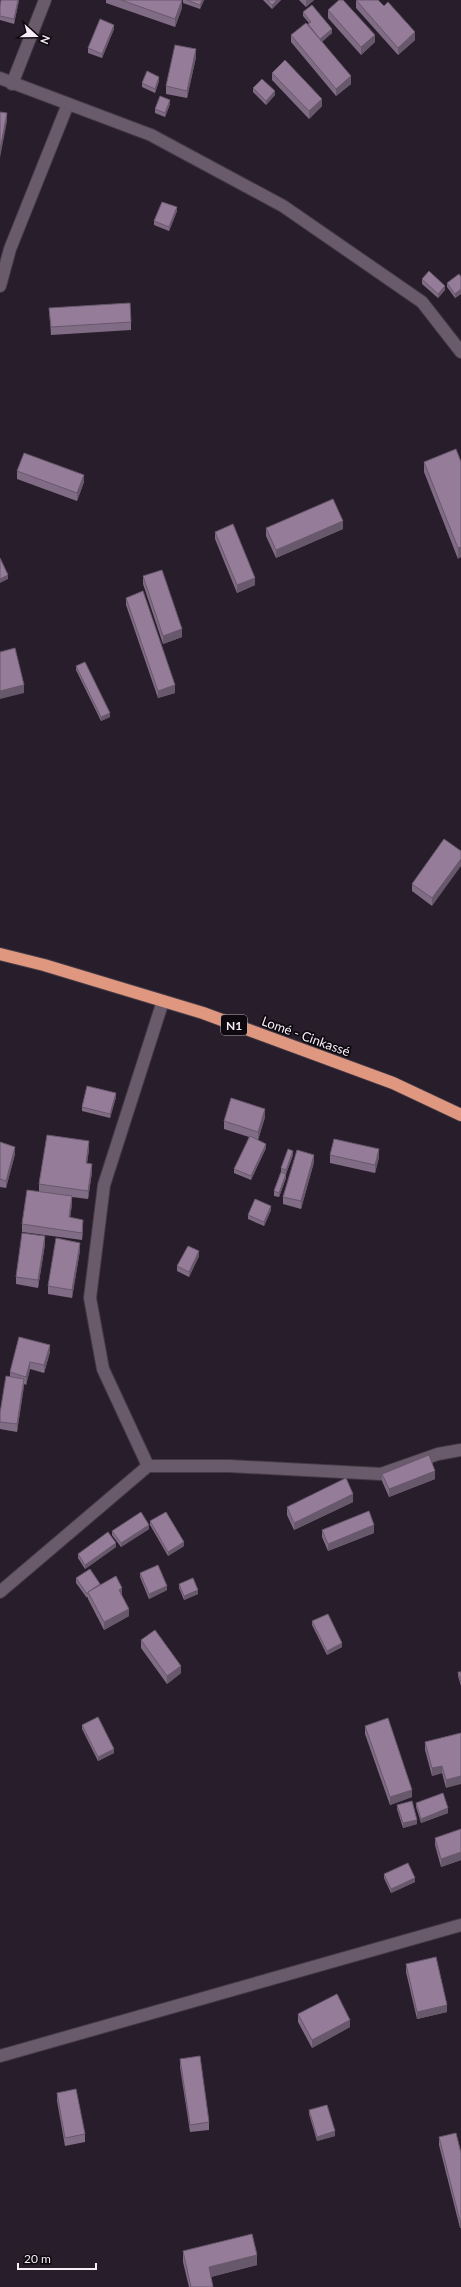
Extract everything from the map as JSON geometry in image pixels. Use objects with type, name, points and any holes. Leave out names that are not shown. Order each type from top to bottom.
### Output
[{"type":"highway","name":"Lomé - Cinkassé","points":[[0,954],[44,965],[203,1013],[393,1083],[461,1115]]},
{"type":"street","points":[[12,84],[45,0]]},
{"type":"street","points":[[0,78],[12,84],[151,135],[283,206],[422,302],[461,352]]},
{"type":"street","points":[[0,286],[10,249],[68,104]]},
{"type":"street","points":[[0,257],[10,249]]},
{"type":"street","points":[[148,1466],[103,1369],[90,1298],[104,1184],[163,1001]]},
{"type":"street","points":[[0,1592],[148,1466],[229,1466],[381,1474],[438,1454],[461,1450]]},
{"type":"street","points":[[0,2056],[461,1925]]},
{"type":"building","points":[[1,0],[18,0],[14,19],[0,16]]},
{"type":"building","points":[[121,0],[182,0],[175,19]]},
{"type":"building","points":[[187,0],[202,0],[200,5]]},
{"type":"building","points":[[267,0],[277,0],[272,5]]},
{"type":"building","points":[[339,0],[343,0],[375,35],[361,47],[328,10]]},
{"type":"building","points":[[356,0],[378,0],[384,6],[388,2],[415,32],[398,48]]},
{"type":"building","points":[[312,5],[332,29],[320,39],[308,24],[311,22],[303,12]]},
{"type":"building","points":[[100,19],[114,25],[102,54],[88,48]]},
{"type":"building","points":[[306,23],[351,76],[336,89],[291,35]]},
{"type":"building","points":[[175,45],[196,49],[187,91],[166,86]]},
{"type":"building","points":[[285,60],[322,99],[309,111],[272,73]]},
{"type":"building","points":[[147,71],[159,77],[155,89],[142,83]]},
{"type":"building","points":[[262,79],[275,91],[266,101],[253,88]]},
{"type":"building","points":[[160,96],[170,100],[165,113],[155,109]]},
{"type":"building","points":[[0,112],[7,113],[0,150]]},
{"type":"building","points":[[162,202],[177,207],[169,227],[154,221]]},
{"type":"building","points":[[429,271],[445,286],[438,294],[422,279]]},
{"type":"building","points":[[459,274],[461,277],[461,289],[455,294],[447,283]]},
{"type":"building","points":[[130,303],[131,322],[51,327],[49,308]]},
{"type":"building","points":[[456,449],[461,462],[461,547],[458,548],[424,462]]},
{"type":"building","points":[[24,453],[84,475],[77,493],[17,471]]},
{"type":"building","points":[[333,499],[343,521],[276,550],[266,528]]},
{"type":"building","points":[[233,524],[255,578],[237,585],[215,532]]},
{"type":"building","points":[[0,558],[8,575],[0,579]]},
{"type":"building","points":[[162,570],[182,629],[163,636],[143,576]]},
{"type":"building","points":[[143,591],[175,685],[158,691],[126,598]]},
{"type":"building","points":[[15,648],[24,685],[0,691],[0,652]]},
{"type":"building","points":[[85,662],[110,713],[101,717],[76,666]]},
{"type":"building","points":[[444,839],[461,851],[461,859],[432,898],[412,884]]},
{"type":"building","points":[[87,1086],[116,1093],[110,1114],[82,1107]]},
{"type":"building","points":[[231,1098],[265,1109],[258,1132],[224,1121]]},
{"type":"building","points":[[47,1135],[89,1141],[86,1163],[92,1164],[88,1191],[39,1184]]},
{"type":"building","points":[[250,1136],[266,1144],[251,1176],[234,1169]]},
{"type":"building","points":[[334,1139],[379,1149],[375,1165],[330,1155]]},
{"type":"building","points":[[0,1142],[15,1147],[6,1181],[0,1179]]},
{"type":"building","points":[[288,1149],[293,1151],[286,1170],[281,1168]]},
{"type":"building","points":[[297,1150],[314,1155],[301,1201],[283,1197]]},
{"type":"building","points":[[281,1172],[286,1174],[279,1193],[274,1191]]},
{"type":"building","points":[[27,1190],[72,1196],[69,1217],[83,1220],[82,1233],[22,1224]]},
{"type":"building","points":[[255,1199],[271,1206],[264,1222],[248,1215]]},
{"type":"building","points":[[22,1233],[45,1236],[38,1280],[16,1277]]},
{"type":"building","points":[[56,1238],[80,1243],[72,1290],[48,1286]]},
{"type":"building","points":[[188,1246],[199,1251],[189,1272],[177,1266]]},
{"type":"building","points":[[19,1337],[50,1345],[44,1365],[30,1362],[26,1377],[10,1372]]},
{"type":"building","points":[[6,1376],[24,1379],[17,1424],[0,1422]]},
{"type":"building","points":[[429,1455],[435,1471],[389,1489],[382,1474]]},
{"type":"building","points":[[346,1478],[353,1494],[294,1523],[287,1507]]},
{"type":"building","points":[[369,1511],[374,1525],[328,1544],[322,1530]]},
{"type":"building","points":[[141,1512],[149,1525],[121,1543],[112,1531]]},
{"type":"building","points":[[166,1512],[184,1542],[168,1552],[150,1521]]},
{"type":"building","points":[[108,1532],[116,1543],[85,1565],[78,1554]]},
{"type":"building","points":[[158,1565],[167,1586],[149,1594],[140,1573]]},
{"type":"building","points":[[90,1569],[100,1584],[87,1594],[76,1578]]},
{"type":"building","points":[[116,1576],[122,1588],[119,1590],[129,1609],[104,1622],[88,1592]]},
{"type":"building","points":[[193,1578],[198,1590],[184,1596],[179,1584]]},
{"type":"building","points":[[328,1614],[342,1643],[327,1651],[312,1621]]},
{"type":"building","points":[[155,1630],[181,1666],[167,1676],[141,1640]]},
{"type":"building","points":[[458,1672],[461,1672],[461,1682]]},
{"type":"building","points":[[98,1717],[114,1749],[98,1757],[82,1725]]},
{"type":"building","points":[[388,1718],[412,1790],[390,1797],[365,1726]]},
{"type":"building","points":[[461,1733],[461,1776],[446,1780],[442,1766],[432,1768],[425,1742]]},
{"type":"building","points":[[443,1793],[448,1808],[421,1819],[416,1803]]},
{"type":"building","points":[[412,1801],[417,1820],[403,1823],[397,1805]]},
{"type":"building","points":[[461,1829],[461,1852],[441,1859],[435,1838]]},
{"type":"building","points":[[408,1863],[415,1878],[391,1889],[384,1874]]},
{"type":"building","points":[[436,1957],[447,2005],[417,2012],[406,1964]]},
{"type":"building","points":[[337,1994],[350,2020],[312,2040],[298,2014]]},
{"type":"building","points":[[200,2056],[209,2122],[190,2125],[180,2059]]},
{"type":"building","points":[[76,2089],[85,2134],[65,2138],[57,2093]]},
{"type":"building","points":[[327,2105],[335,2131],[317,2137],[309,2110]]},
{"type":"building","points":[[456,2133],[461,2153],[460,2221],[439,2137]]},
{"type":"building","points":[[252,2234],[257,2255],[209,2267],[213,2287],[191,2287],[183,2251]]}]
